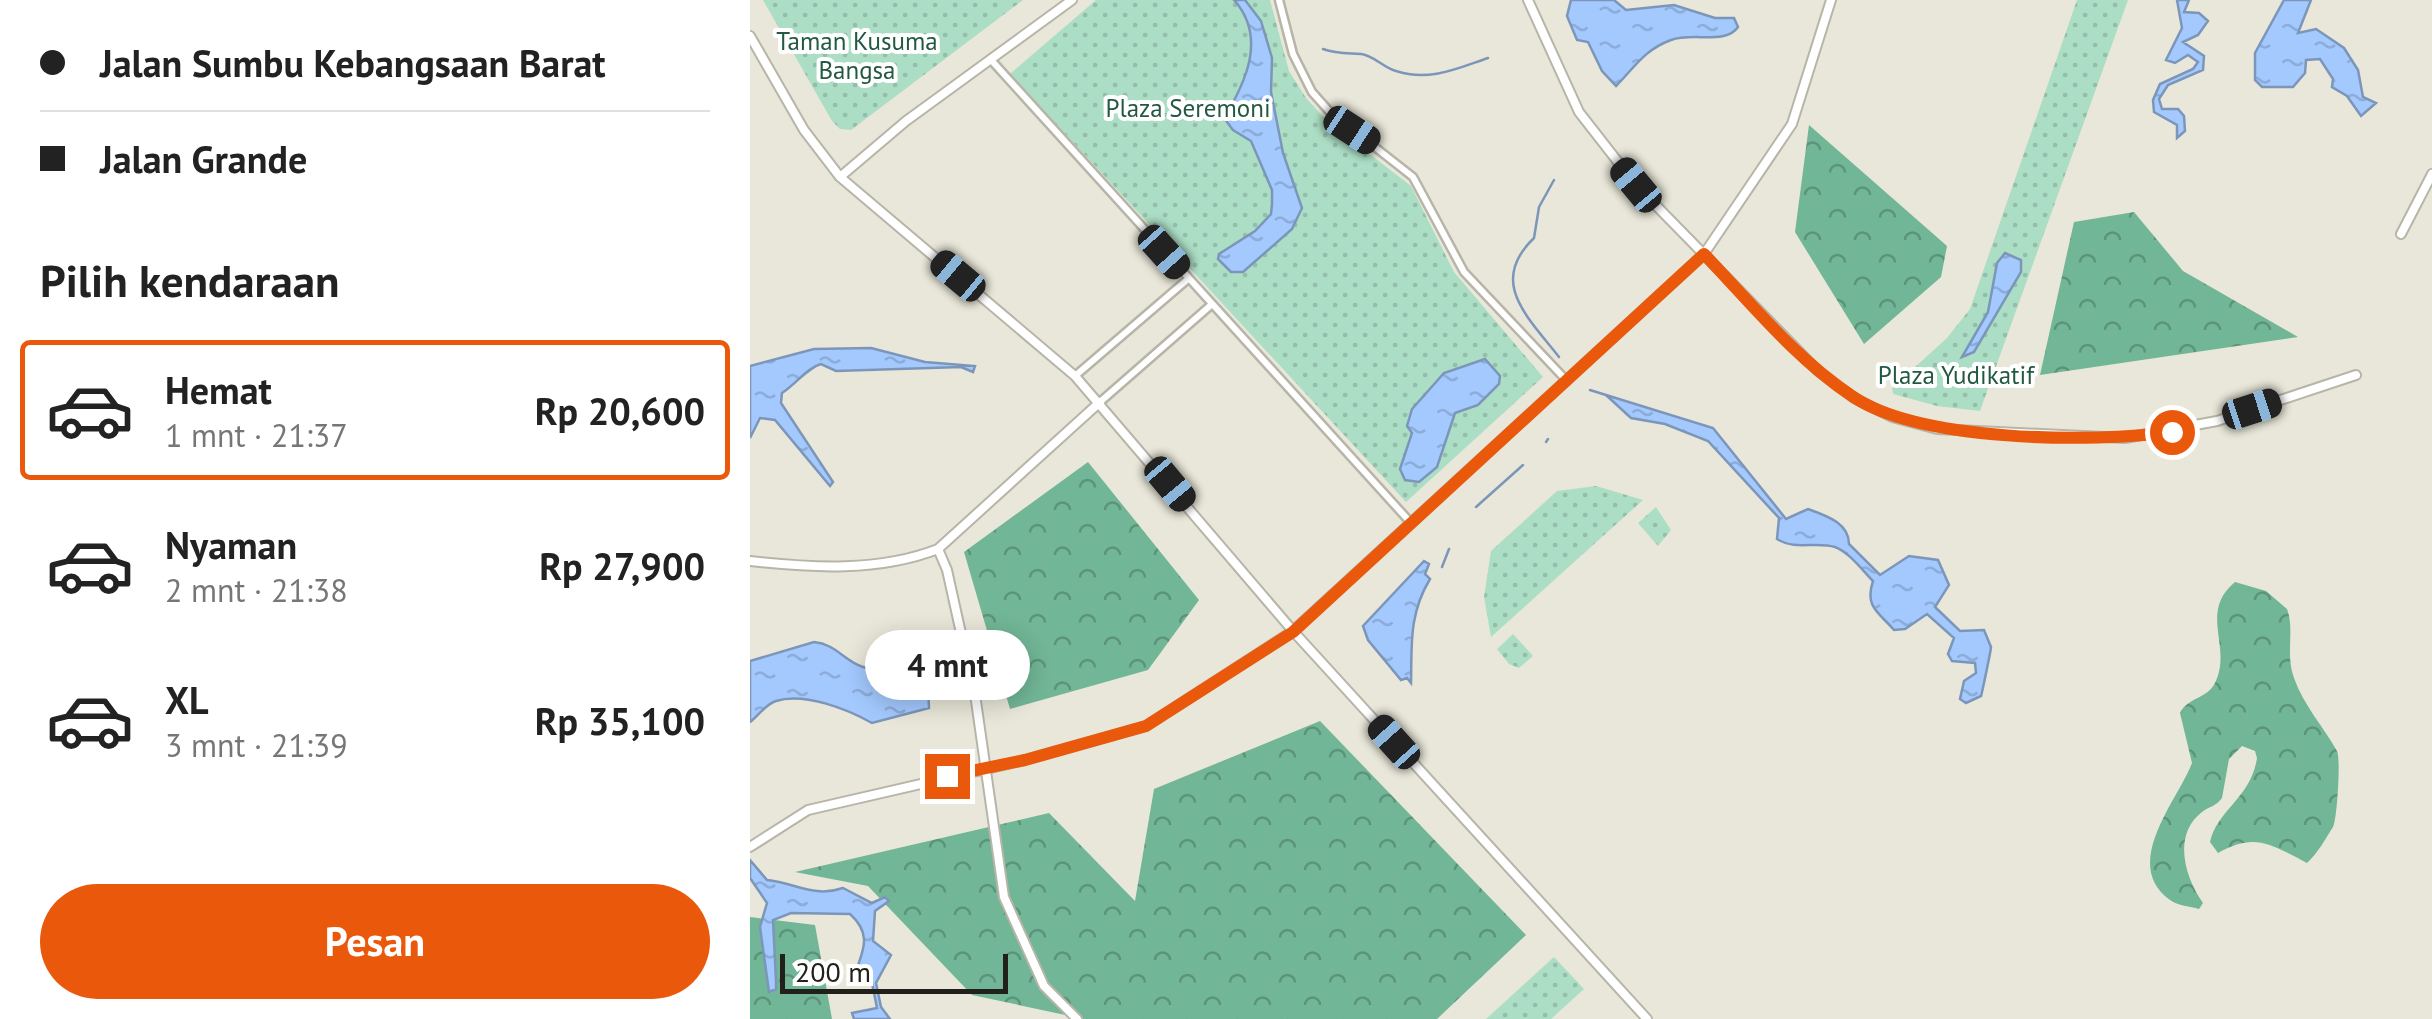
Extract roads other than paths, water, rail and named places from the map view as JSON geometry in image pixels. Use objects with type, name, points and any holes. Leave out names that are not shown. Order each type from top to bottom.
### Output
[{"type":"street","points":[[840,176],[906,121],[1072,0]]},
{"type":"street","points":[[1279,0],[1292,54],[1312,92],[1329,112],[1413,178],[1464,272],[1566,381]]},
{"type":"street","points":[[1528,0],[1579,112],[1636,185],[1830,380],[1892,417],[1937,429],[2125,438],[2172,432],[2356,375]]},
{"type":"street","points":[[750,847],[808,810],[1146,726],[1293,632],[1704,254],[1792,124],[1830,0]]},
{"type":"street","points":[[750,36],[804,130],[840,176],[1075,376],[1100,402],[1293,632],[1647,1019]]},
{"type":"street","points":[[992,61],[1411,522]]},
{"type":"street","points":[[2401,234],[2432,174]]},
{"type":"street","points":[[1075,376],[1188,279]]},
{"type":"street","points":[[750,561],[872,565],[908,561],[938,549],[1211,305]]},
{"type":"street","points":[[938,549],[947,570],[976,701],[1004,897],[1044,986],[1078,1019]]},
{"type":"water","points":[[1234,0],[1245,0],[1261,21],[1272,58],[1271,92],[1283,153],[1302,208],[1292,229],[1243,272],[1231,272],[1218,259],[1219,254],[1255,231],[1271,214],[1272,190],[1251,141],[1233,130],[1224,118],[1250,59],[1249,29]]},
{"type":"water","points":[[1571,0],[1614,0],[1626,10],[1674,5],[1715,18],[1734,18],[1738,27],[1725,36],[1679,38],[1662,44],[1616,86],[1602,71],[1588,42],[1577,40],[1567,16]]},
{"type":"water","points":[[2177,0],[2189,0],[2184,12],[2199,13],[2208,21],[2198,35],[2183,42],[2204,56],[2203,70],[2168,85],[2159,99],[2162,109],[2178,109],[2184,116],[2185,131],[2177,138],[2177,125],[2154,112],[2153,100],[2160,84],[2193,69],[2198,62],[2188,55],[2175,63],[2166,60],[2182,28]]},
{"type":"water","points":[[2284,0],[2311,0],[2298,33],[2316,29],[2344,48],[2358,70],[2363,97],[2376,103],[2361,116],[2347,96],[2332,87],[2333,79],[2320,59],[2306,60],[2305,73],[2293,87],[2262,87],[2255,80],[2255,53]]},
{"type":"water","points":[[2005,253],[2021,260],[2021,272],[1974,352],[1962,357],[1988,312],[1997,263]]},
{"type":"water","points":[[871,348],[925,362],[975,366],[973,372],[961,367],[836,371],[821,364],[806,373],[782,393],[781,403],[833,482],[830,486],[775,420],[760,418],[750,438],[750,366],[814,349]]},
{"type":"water","points":[[1485,359],[1500,376],[1499,384],[1478,405],[1455,413],[1437,467],[1419,482],[1405,480],[1400,469],[1412,433],[1407,426],[1412,409],[1444,373]]},
{"type":"water","points":[[1606,395],[1713,428],[1786,519],[1808,509],[1836,521],[1849,544],[1880,575],[1909,556],[1938,560],[1949,585],[1935,607],[1960,631],[1984,630],[1991,647],[1981,696],[1966,703],[1960,699],[1964,681],[1976,673],[1975,663],[1952,661],[1948,654],[1954,638],[1927,614],[1905,629],[1894,630],[1872,604],[1873,581],[1856,562],[1835,547],[1791,544],[1777,539],[1779,518],[1708,441],[1665,424],[1631,418]]},
{"type":"water","points":[[1424,561],[1429,564],[1425,574],[1430,579],[1415,619],[1411,683],[1407,678],[1401,680],[1368,640],[1363,626]]},
{"type":"water","points":[[814,642],[870,669],[927,661],[929,708],[872,723],[825,703],[787,699],[765,707],[750,722],[750,661]]},
{"type":"water","points":[[750,860],[767,880],[814,891],[843,888],[872,903],[885,897],[889,901],[875,911],[873,941],[891,955],[876,983],[881,1007],[890,1019],[854,1019],[852,1013],[877,1008],[872,983],[853,984],[864,941],[863,932],[850,914],[791,913],[773,920],[776,989],[769,992],[760,927],[767,903],[750,878]]},
{"type":"waterway","points":[[1323,49],[1365,55],[1392,69],[1420,75],[1488,58]]},
{"type":"waterway","points":[[1554,180],[1539,207],[1534,238],[1514,269],[1513,284],[1525,313],[1559,357]]},
{"type":"waterway","points":[[1590,390],[1606,395]]},
{"type":"waterway","points":[[1476,507],[1523,465]]},
{"type":"waterway","points":[[1442,567],[1449,549]]},
{"type":"park label","name":"Taman Kusuma Bangsa","points":[[857,56]]},
{"type":"park label","name":"Plaza Seremoni","points":[[1188,108]]},
{"type":"park label","name":"Plaza Yudikatif","points":[[1956,375]]}]
